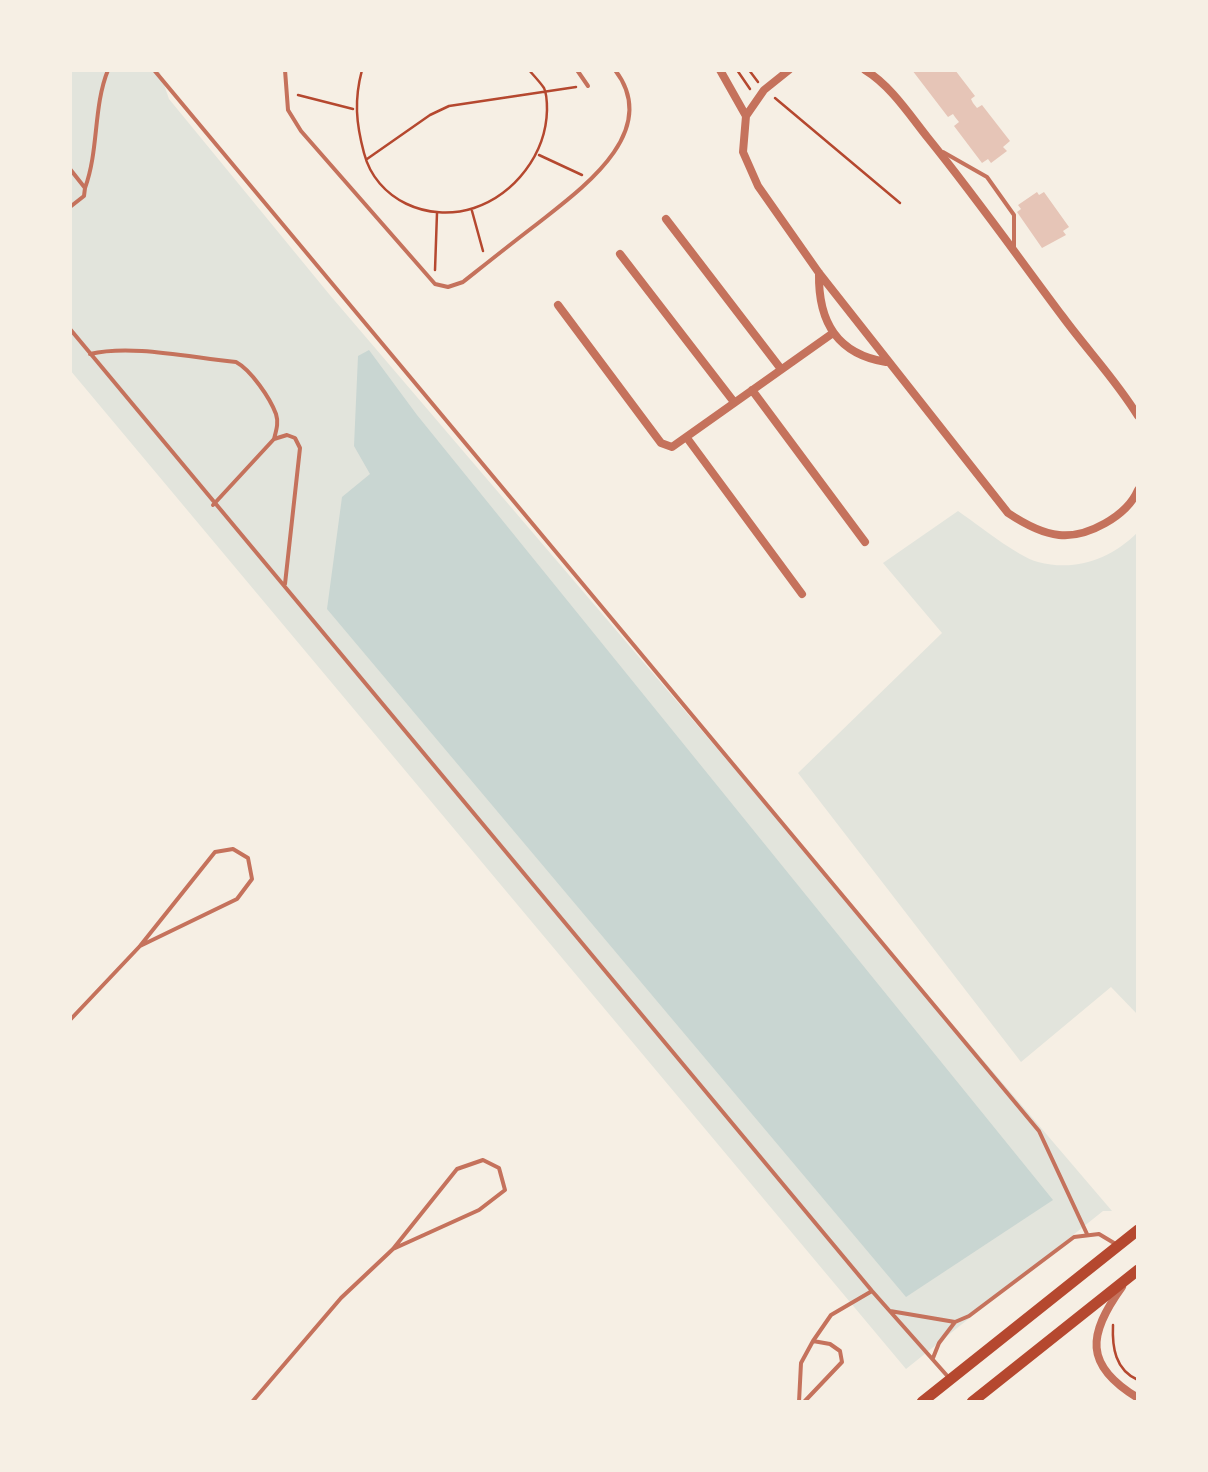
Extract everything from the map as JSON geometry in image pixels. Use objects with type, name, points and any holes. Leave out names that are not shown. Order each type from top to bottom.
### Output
[{"type":"main road","points":[[922,1402],[1138,1230]]},
{"type":"main road","points":[[972,1402],[1134,1273]]},
{"type":"street","points":[[720,70],[746,116]]},
{"type":"street","points":[[788,70],[764,90],[746,116],[746,166],[819,274],[1008,513],[1029,527],[1060,536],[1087,530],[1116,516],[1138,490]]},
{"type":"street","points":[[864,70],[894,96],[938,150],[1064,319],[1118,383],[1138,416]]},
{"type":"street","points":[[666,219],[781,369]]},
{"type":"street","points":[[620,254],[734,402]]},
{"type":"street","points":[[819,274],[820,305],[833,333],[856,355],[887,362]]},
{"type":"street","points":[[558,305],[661,443],[672,447],[833,333]]},
{"type":"street","points":[[752,390],[865,542]]},
{"type":"street","points":[[687,438],[802,594]]},
{"type":"street","points":[[1134,1273],[1102,1315],[1096,1338],[1105,1368],[1138,1398]]},
{"type":"lane","points":[[154,70],[1040,1131],[1087,1234]]},
{"type":"lane","points":[[285,70],[288,110],[301,131],[435,284],[448,287],[463,282],[593,180],[622,142],[628,122],[630,102],[615,70]]},
{"type":"lane","points":[[577,70],[588,86]]},
{"type":"lane","points":[[70,208],[84,196],[91,172],[99,103],[108,71]]},
{"type":"lane","points":[[938,150],[987,177],[1014,215],[1014,248]]},
{"type":"lane","points":[[70,169],[85,188]]},
{"type":"lane","points":[[70,329],[872,1291],[951,1380]]},
{"type":"lane","points":[[90,354],[104,351],[236,362],[249,374],[276,414],[278,425],[274,439],[214,504]]},
{"type":"lane","points":[[274,439],[287,435],[295,438],[300,448],[285,587]]},
{"type":"lane","points":[[70,1020],[140,946],[215,852],[233,848],[248,858],[252,879],[237,898],[140,946]]},
{"type":"lane","points":[[252,1402],[341,1298],[394,1249],[457,1169],[482,1160],[499,1168],[505,1190],[479,1210],[394,1249]]},
{"type":"lane","points":[[933,1358],[939,1342],[955,1322],[1074,1237],[1099,1234],[1118,1246]]},
{"type":"lane","points":[[802,1402],[800,1363],[813,1341],[831,1315],[872,1291]]},
{"type":"lane","points":[[890,1311],[955,1322]]},
{"type":"lane","points":[[802,1402],[842,1362],[840,1352],[830,1344],[813,1341]]},
{"type":"path","points":[[362,70],[355,110],[366,160],[377,183],[395,200],[437,211],[471,210],[513,185],[538,154],[546,128],[546,90],[529,70]]},
{"type":"path","points":[[738,70],[757,98]]},
{"type":"path","points":[[750,70],[764,90],[900,203]]},
{"type":"path","points":[[366,160],[450,106],[588,86]]},
{"type":"path","points":[[284,91],[355,110]]},
{"type":"path","points":[[538,154],[593,180]]},
{"type":"path","points":[[471,210],[486,264]]},
{"type":"path","points":[[435,284],[437,211]]},
{"type":"path","points":[[1114,1316],[1112,1350],[1128,1376],[1138,1380]]},
{"type":"shaded area","points":[[70,70],[159,70],[169,99],[329,294],[1112,1211],[1103,1211],[906,1369],[70,370]]},
{"type":"shaded area","points":[[369,350],[417,415],[1053,1200],[906,1297],[327,609],[342,497],[370,474],[354,446],[358,356]]},
{"type":"shaded area","points":[[958,511],[1020,554],[1052,565],[1092,561],[1138,532],[1138,1015],[1111,987],[1021,1062],[798,773],[942,633],[883,563]]},
{"type":"building","points":[[912,70],[955,70],[975,96],[971,99],[973,103],[977,108],[982,105],[1010,141],[1003,147],[1007,151],[991,163],[988,159],[982,163],[954,126],[959,122],[953,114],[948,117]]},
{"type":"building","points":[[1037,192],[1044,192],[1069,227],[1063,231],[1066,235],[1042,248],[1017,212],[1021,209],[1018,205]]}]
